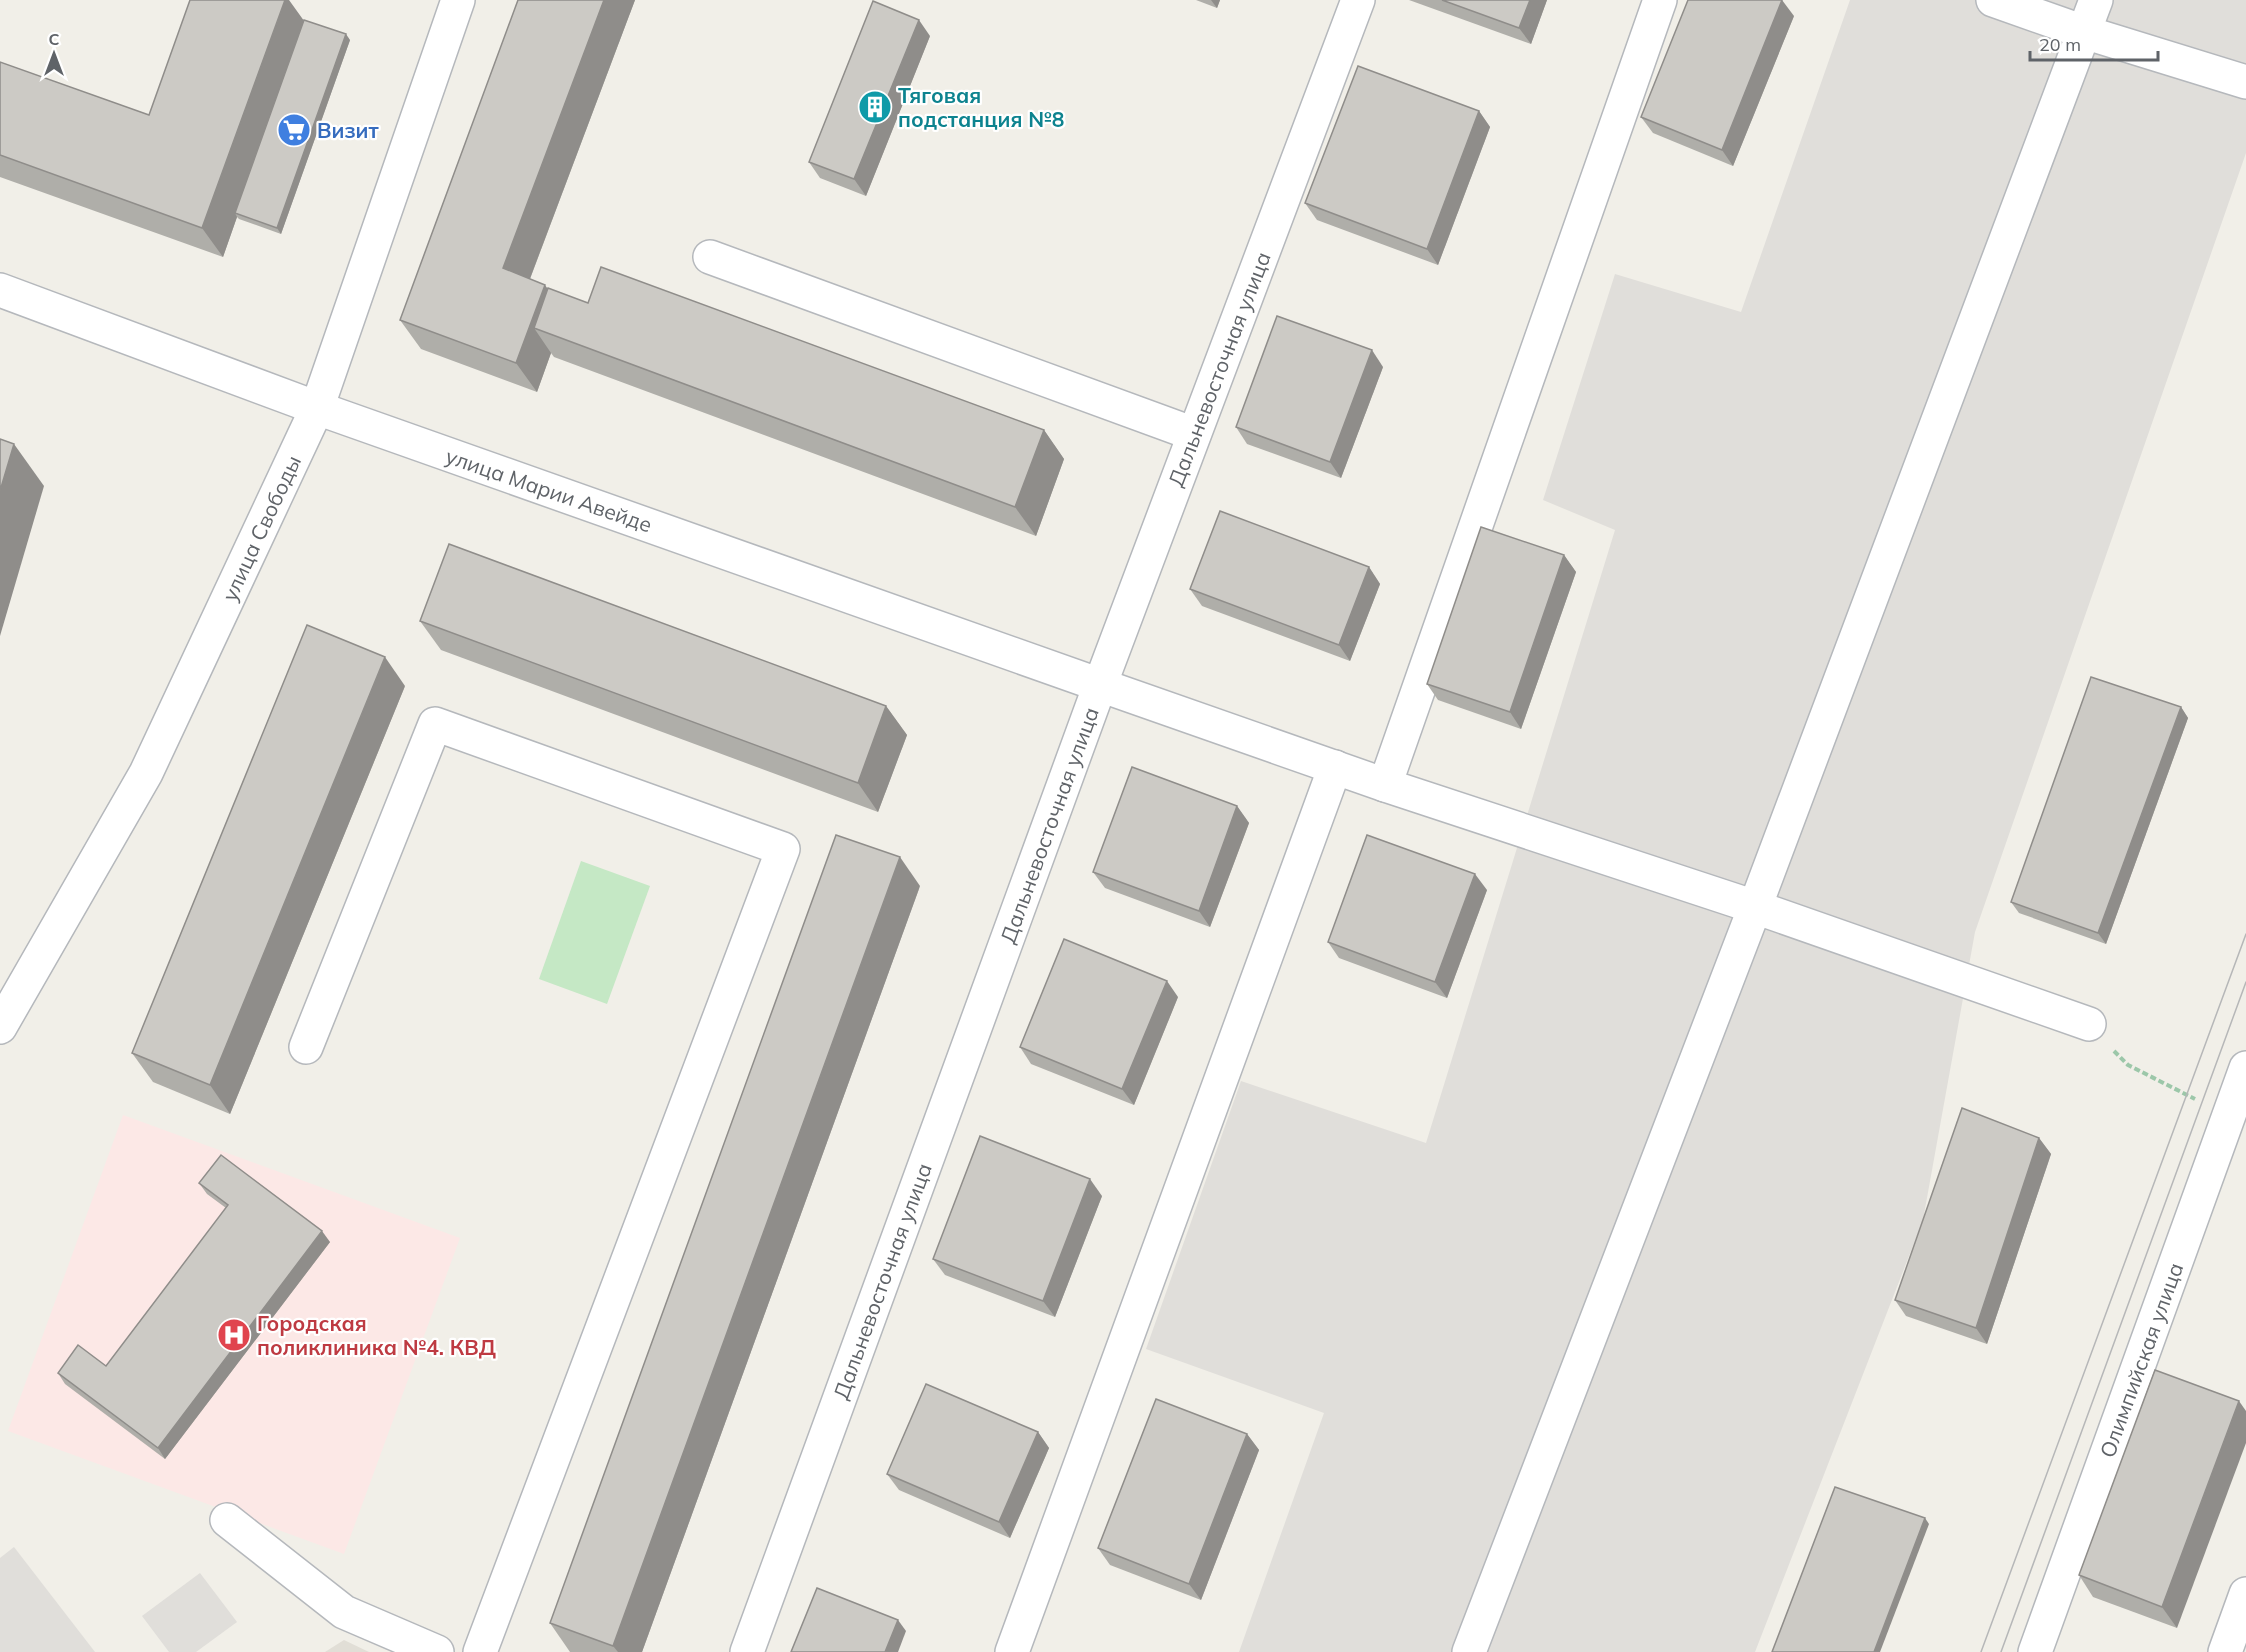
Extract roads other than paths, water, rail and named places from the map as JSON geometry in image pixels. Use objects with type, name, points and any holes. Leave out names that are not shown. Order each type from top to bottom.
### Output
[{"type":"street","name":"улица Свободы","points":[[0,1027],[146,773],[317,408],[458,0]]},
{"type":"street","name":"Дальневосточная улица","points":[[747,1652],[1100,686],[1358,0]]},
{"type":"street","points":[[1385,785],[1660,0]]},
{"type":"street","points":[[1993,0],[2084,32],[2246,82]]},
{"type":"street","points":[[1469,1652],[1755,907],[2096,0]]},
{"type":"street","points":[[710,257],[1194,434]]},
{"type":"street","name":"улица Марии Авейде","points":[[0,290],[317,408],[1100,686],[1385,785],[1755,907],[2089,1024]]},
{"type":"street","points":[[306,1047],[435,724],[783,849],[480,1652]]},
{"type":"street","points":[[1012,1652],[1335,767]]},
{"type":"street","name":"Олимпийская улица","points":[[2036,1652],[2246,1068]]},
{"type":"street","points":[[227,1520],[344,1612],[437,1652]]},
{"type":"street","points":[[2224,1652],[2246,1594]]},
{"type":"tram line","points":[[1981,1652],[2246,934]]},
{"type":"tram line","points":[[2001,1652],[2246,982]]},
{"type":"place","name":"Тяговая подстанция №8","points":[[875,107]]},
{"type":"place","name":"Визит","points":[[294,130]]},
{"type":"place","name":"Городская поликлиника №4. КВД","points":[[234,1335]]}]
